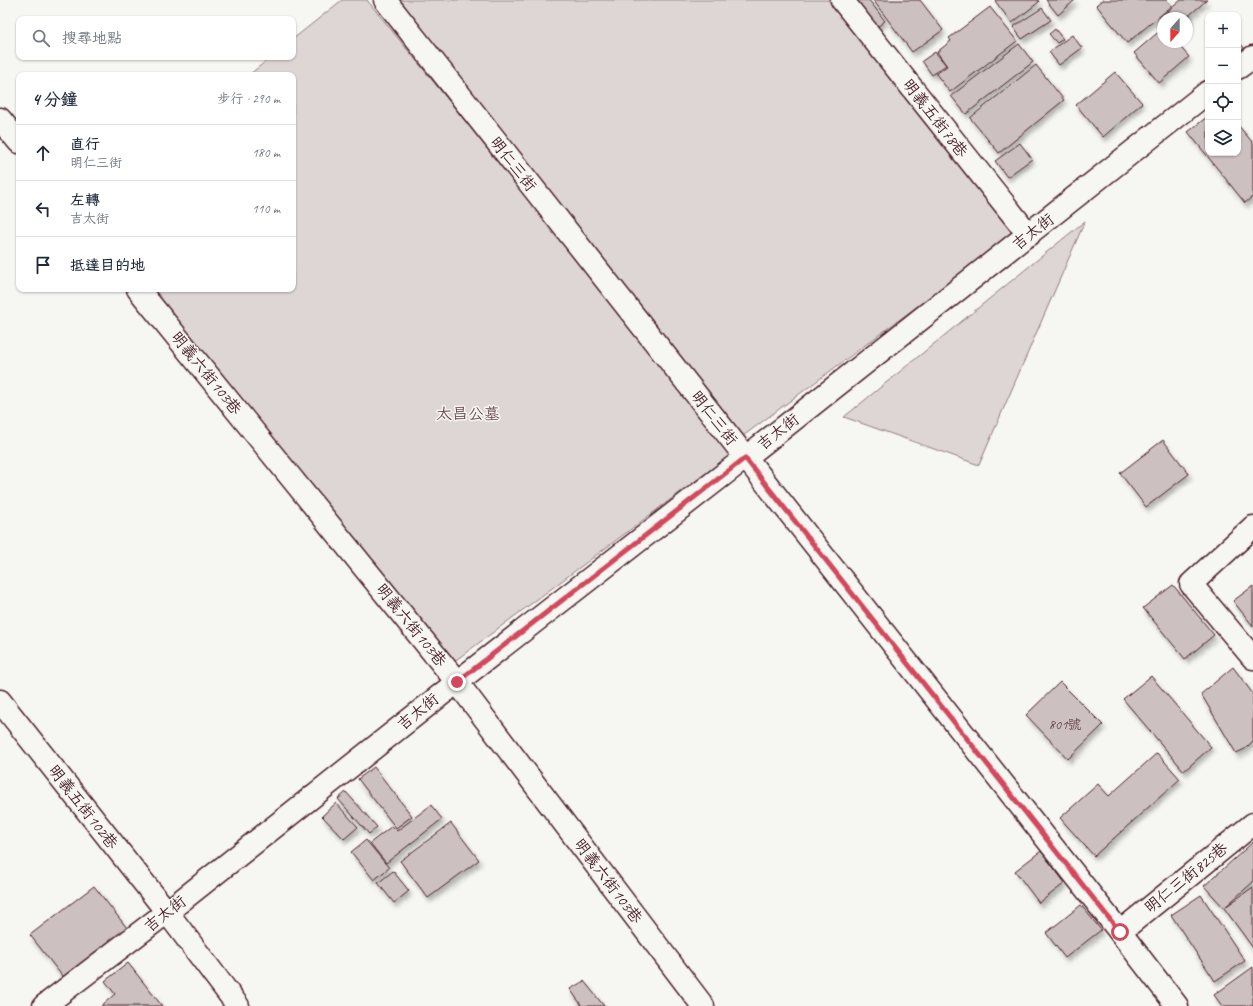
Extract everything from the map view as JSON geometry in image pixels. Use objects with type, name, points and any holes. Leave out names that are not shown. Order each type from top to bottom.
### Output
[{"type":"street","name":"明仁三街","points":[[384,0],[1177,1006]]},
{"type":"street","name":"明義五街78巷","points":[[842,0],[1029,235]]},
{"type":"street","points":[[1241,66],[1253,56]]},
{"type":"street","name":"吉太街","points":[[44,1006],[745,458],[1205,94]]},
{"type":"street","points":[[0,119],[16,138]]},
{"type":"street","name":"明義六街103巷","points":[[140,292],[457,682],[703,1006]]},
{"type":"street","points":[[1253,527],[1190,584],[1253,658]]},
{"type":"street","name":"明義五街102巷","points":[[0,701],[238,1006]]},
{"type":"street","name":"明仁三街825巷","points":[[1120,932],[1253,824]]},
{"type":"green space","name":"太昌公墓","points":[[342,0],[367,0],[734,452],[440,672],[137,292],[296,292],[296,72],[253,72],[267,60],[296,60],[296,37]]},
{"type":"green space","points":[[394,0],[828,0],[1017,232],[743,436]]},
{"type":"green space","points":[[1085,221],[979,465],[844,417]]},
{"type":"building","points":[[856,0],[869,0],[885,21],[877,27]]},
{"type":"building","points":[[873,0],[920,0],[943,30],[912,52]]},
{"type":"building","points":[[1038,0],[1039,2],[1012,23],[995,1]]},
{"type":"building","points":[[1046,0],[1075,0],[1058,15]]},
{"type":"building","points":[[1102,0],[1167,0],[1172,6],[1165,12],[1157,12],[1157,18],[1127,43],[1096,5]]},
{"type":"building","points":[[1181,0],[1207,0],[1193,12],[1167,12]]},
{"type":"building","points":[[990,7],[1017,41],[950,92],[936,74],[947,66],[937,52],[951,41],[949,38]]},
{"type":"building","points":[[1042,8],[1051,20],[1022,39],[1013,27]]},
{"type":"building","points":[[1055,29],[1063,39],[1057,43],[1049,34]]},
{"type":"building","points":[[1157,33],[1157,48],[1181,48],[1189,57],[1159,83],[1134,53]]},
{"type":"building","points":[[1072,35],[1082,48],[1059,65],[1049,52]]},
{"type":"building","points":[[1019,44],[1033,62],[966,114],[951,96]]},
{"type":"building","points":[[1241,44],[1245,49],[1241,52]]},
{"type":"building","points":[[935,52],[946,65],[932,75],[922,61]]},
{"type":"building","points":[[1036,65],[1064,100],[999,153],[970,118]]},
{"type":"building","points":[[1115,72],[1142,103],[1103,137],[1076,105]]},
{"type":"building","points":[[1205,118],[1205,153],[1188,132]]},
{"type":"building","points":[[1241,129],[1253,143],[1253,196],[1245,203],[1207,156],[1241,156]]},
{"type":"building","points":[[1020,143],[1032,159],[1007,177],[995,161]]},
{"type":"building","points":[[1163,440],[1189,474],[1146,507],[1120,473]]},
{"type":"building","points":[[1173,585],[1214,635],[1185,659],[1143,608]]},
{"type":"building","points":[[1253,586],[1253,626],[1233,601]]},
{"type":"building","points":[[1233,667],[1253,694],[1253,741],[1245,749],[1236,753],[1201,694]]},
{"type":"building","points":[[1151,676],[1211,747],[1184,771],[1123,699]]},
{"type":"building","points":[[1060,682],[1103,725],[1068,759],[1026,715]]},
{"type":"building","points":[[1157,753],[1180,779],[1094,856],[1060,818],[1098,784],[1109,796]]},
{"type":"building","points":[[374,767],[412,816],[396,828],[358,779]]},
{"type":"building","points":[[346,792],[377,827],[369,834],[338,799]]},
{"type":"building","points":[[336,803],[358,827],[344,839],[322,816]]},
{"type":"building","points":[[431,805],[442,819],[386,863],[370,843],[392,826],[397,831]]},
{"type":"building","points":[[451,823],[479,860],[428,898],[400,861]]},
{"type":"building","points":[[366,840],[389,868],[374,880],[351,852]]},
{"type":"building","points":[[1253,842],[1253,882],[1224,908],[1204,886]]},
{"type":"building","points":[[1041,851],[1065,883],[1039,903],[1015,871]]},
{"type":"building","points":[[393,871],[409,891],[394,903],[378,883]]},
{"type":"building","points":[[94,886],[127,928],[63,977],[30,935]]},
{"type":"building","points":[[1253,887],[1253,948],[1224,908]]},
{"type":"building","points":[[1201,895],[1245,961],[1215,981],[1171,915]]},
{"type":"building","points":[[1081,905],[1101,930],[1065,958],[1046,933]]},
{"type":"building","points":[[128,963],[162,1006],[101,1006],[115,994],[105,981]]},
{"type":"building","points":[[1253,967],[1253,1006],[1222,1006],[1214,995]]},
{"type":"building","points":[[584,981],[604,1006],[582,1006],[570,989]]},
{"type":"route","points":[[457,682],[745,458],[1120,932]]}]
